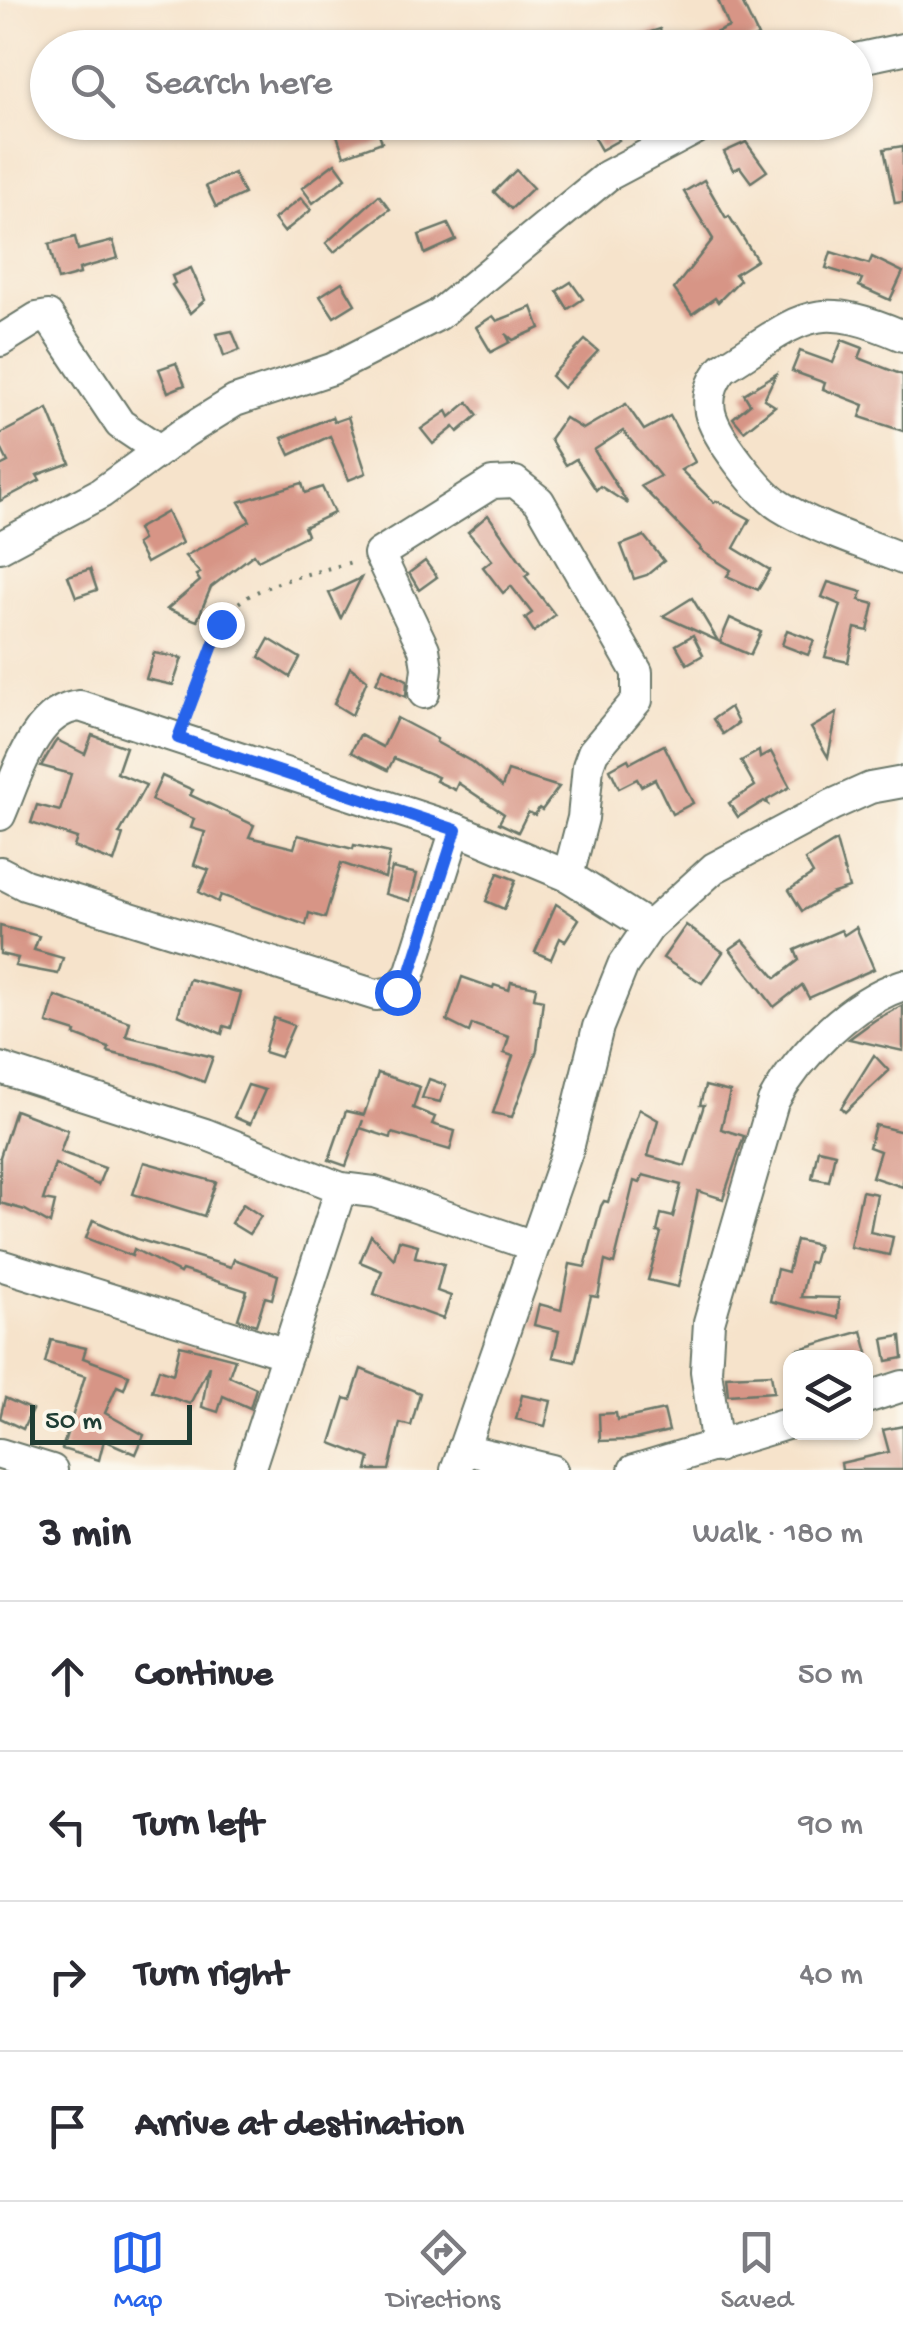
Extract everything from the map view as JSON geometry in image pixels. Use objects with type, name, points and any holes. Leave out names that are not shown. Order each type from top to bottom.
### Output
[{"type":"street","points":[[873,55],[903,49]]},
{"type":"street","points":[[0,548],[101,494],[159,450],[235,401],[332,369],[438,315],[607,176],[676,140]]},
{"type":"street","points":[[0,342],[37,318],[48,316],[120,424],[159,450]]},
{"type":"street","points":[[903,336],[847,316],[803,318],[722,368],[710,394],[715,425],[765,494],[787,510],[903,559]]},
{"type":"street","points":[[424,693],[424,649],[379,554],[492,483],[515,482],[538,500],[637,672],[639,687],[632,710],[593,752],[583,818],[568,876]]},
{"type":"street","points":[[0,815],[40,726],[67,707],[80,706],[456,830],[568,876],[648,927]]},
{"type":"street","points":[[552,1470],[460,1460],[568,1149],[598,1027],[623,966],[648,927],[714,868],[832,805],[870,788],[903,782]]},
{"type":"street","points":[[0,872],[25,885],[269,963],[362,992],[386,995],[397,992],[410,974],[456,830]]},
{"type":"street","points":[[718,1446],[706,1371],[708,1322],[773,1102],[787,1076],[808,1051],[868,1002],[903,985]]},
{"type":"street","points":[[0,1068],[205,1134],[340,1188],[374,1192],[534,1246]]},
{"type":"street","points":[[248,1470],[340,1188]]},
{"type":"street","points":[[0,1265],[287,1354]]},
{"type":"street","points":[[873,1396],[903,1386]]},
{"type":"street","points":[[634,1470],[783,1425]]},
{"type":"street","points":[[0,1454],[52,1470]]},
{"type":"path","points":[[178,738],[225,615],[234,604],[257,592],[379,554]]},
{"type":"building","points":[[718,0],[741,0],[755,30],[722,30],[729,27]]},
{"type":"building","points":[[339,140],[381,140],[382,142],[344,156]]},
{"type":"building","points":[[595,140],[619,140],[601,150]]},
{"type":"building","points":[[746,142],[767,171],[751,182],[740,167],[733,170],[724,152]]},
{"type":"building","points":[[903,146],[903,202],[895,203],[884,149]]},
{"type":"building","points":[[335,163],[346,178],[313,203],[302,188]]},
{"type":"building","points":[[516,170],[533,188],[511,209],[494,192]]},
{"type":"building","points":[[234,173],[244,194],[216,207],[206,186]]},
{"type":"building","points":[[704,180],[757,260],[735,274],[740,280],[718,302],[715,298],[692,314],[674,289],[713,239],[684,192]]},
{"type":"building","points":[[379,195],[390,209],[334,252],[326,243]]},
{"type":"building","points":[[301,198],[311,210],[284,232],[274,219]]},
{"type":"building","points":[[448,224],[456,240],[425,254],[419,235]]},
{"type":"building","points":[[75,237],[78,250],[113,241],[118,258],[79,269],[80,274],[58,280],[49,244]]},
{"type":"building","points":[[831,252],[869,264],[872,257],[903,272],[890,300],[859,286],[862,279],[826,268]]},
{"type":"building","points":[[191,268],[205,300],[190,313],[172,285],[172,276]]},
{"type":"building","points":[[342,282],[355,304],[334,317],[320,296]]},
{"type":"building","points":[[571,282],[583,299],[568,309],[557,291]]},
{"type":"building","points":[[532,307],[540,328],[513,340],[506,334],[510,342],[491,352],[476,327],[493,316],[497,321]]},
{"type":"building","points":[[232,331],[240,350],[224,356],[217,334]]},
{"type":"building","points":[[585,340],[598,351],[563,388],[551,376]]},
{"type":"building","points":[[842,340],[863,348],[859,358],[903,375],[903,431],[860,417],[864,405],[823,389],[825,383],[792,371],[800,351],[833,363]]},
{"type":"building","points":[[176,363],[185,385],[168,392],[159,369]]},
{"type":"building","points":[[776,374],[764,399],[775,406],[744,431],[733,418],[750,404],[744,394]]},
{"type":"building","points":[[468,402],[478,415],[458,432],[454,427],[433,444],[421,429],[447,411],[450,417]]},
{"type":"building","points":[[626,404],[644,430],[670,416],[695,462],[681,470],[714,503],[717,501],[750,519],[734,548],[770,570],[758,590],[727,576],[731,570],[700,550],[641,486],[660,476],[623,431],[594,450],[628,504],[600,486],[596,490],[576,459],[566,465],[550,439],[565,418],[583,429]]},
{"type":"building","points":[[48,409],[70,463],[37,475],[40,480],[0,501],[0,466],[8,462],[0,446],[0,434]]},
{"type":"building","points":[[332,417],[334,422],[348,417],[366,473],[349,480],[330,436],[290,455],[282,438]]},
{"type":"building","points":[[302,483],[305,493],[322,487],[334,513],[304,527],[307,535],[258,560],[254,554],[211,587],[197,621],[167,609],[200,581],[196,575],[200,573],[185,556],[250,521],[239,502]]},
{"type":"building","points":[[167,512],[182,543],[146,563],[136,544],[142,540],[137,529]]},
{"type":"building","points":[[488,515],[529,573],[525,576],[555,615],[534,632],[525,618],[532,613],[511,586],[503,593],[483,567],[492,560],[468,532]]},
{"type":"building","points":[[644,536],[664,561],[647,575],[634,579],[621,545]]},
{"type":"building","points":[[425,561],[437,577],[419,590],[409,573]]},
{"type":"building","points":[[90,569],[97,590],[76,597],[68,576]]},
{"type":"building","points":[[361,578],[341,618],[329,593]]},
{"type":"building","points":[[828,582],[862,592],[859,600],[874,604],[868,631],[855,628],[848,662],[825,657],[841,605],[822,597]]},
{"type":"building","points":[[692,598],[703,616],[718,641],[663,616]]},
{"type":"building","points":[[730,618],[761,632],[750,655],[720,642]]},
{"type":"building","points":[[787,630],[814,640],[808,655],[782,645]]},
{"type":"building","points":[[693,635],[703,655],[687,664],[676,645]]},
{"type":"building","points":[[269,639],[300,658],[290,677],[259,657]]},
{"type":"building","points":[[154,653],[182,658],[173,685],[146,679]]},
{"type":"building","points":[[350,667],[367,680],[352,715],[334,704]]},
{"type":"building","points":[[383,668],[407,680],[406,697],[376,683]]},
{"type":"building","points":[[730,707],[738,723],[723,734],[713,719]]},
{"type":"building","points":[[837,713],[828,757],[811,728]]},
{"type":"building","points":[[397,718],[472,762],[502,787],[508,771],[559,787],[542,810],[539,808],[535,815],[528,812],[518,832],[499,823],[504,814],[458,783],[455,790],[436,781],[438,777],[394,758],[388,770],[351,752],[360,735],[383,747]]},
{"type":"building","points":[[92,735],[126,747],[117,773],[146,785],[119,834],[123,835],[114,862],[74,847],[77,838],[31,823],[37,805],[60,811],[71,774],[41,766],[54,744],[57,740],[85,754]]},
{"type":"building","points":[[664,745],[693,803],[672,814],[655,779],[641,786],[637,779],[619,788],[610,769]]},
{"type":"building","points":[[759,751],[760,758],[771,752],[790,787],[767,800],[768,804],[764,801],[738,817],[729,803],[755,786],[741,761]]},
{"type":"building","points":[[162,776],[193,790],[190,795],[254,825],[249,837],[294,848],[298,835],[353,849],[354,845],[390,853],[385,878],[341,863],[325,918],[309,913],[306,925],[221,895],[218,902],[199,892],[209,870],[194,865],[205,832],[191,828],[194,819],[151,800]]},
{"type":"building","points":[[836,841],[849,888],[802,911],[789,890],[813,874],[805,860]]},
{"type":"building","points":[[392,868],[417,874],[410,901],[385,894]]},
{"type":"building","points":[[498,873],[516,880],[504,909],[486,901]]},
{"type":"building","points":[[556,904],[579,919],[565,941],[560,938],[551,959],[535,952]]},
{"type":"building","points":[[686,925],[723,952],[702,983],[663,958]]},
{"type":"building","points":[[0,926],[39,936],[34,950],[63,958],[58,974],[15,966],[18,958],[0,954]]},
{"type":"building","points":[[856,927],[874,969],[809,998],[802,985],[774,1007],[730,949],[743,940],[776,978],[799,960],[795,950],[841,930],[844,935]]},
{"type":"building","points":[[462,977],[493,988],[494,985],[509,990],[511,982],[536,987],[534,998],[543,1000],[537,1050],[512,1117],[493,1113],[513,1056],[504,1053],[509,1037],[472,1024],[469,1032],[447,1021]]},
{"type":"building","points":[[189,979],[241,993],[231,1028],[224,1026],[222,1034],[178,1015]]},
{"type":"building","points":[[55,996],[130,1022],[126,1036],[213,1057],[204,1082],[157,1064],[108,1052],[109,1048],[75,1035],[76,1032],[47,1023]]},
{"type":"building","points":[[903,1005],[903,1051],[849,1039],[875,1020]]},
{"type":"building","points":[[274,1018],[294,1025],[280,1057],[264,1052]]},
{"type":"building","points":[[874,1055],[889,1071],[845,1112],[841,1108]]},
{"type":"building","points":[[378,1073],[420,1087],[413,1108],[435,1117],[432,1124],[455,1131],[450,1150],[360,1128],[346,1166],[329,1160],[346,1111],[364,1115]]},
{"type":"building","points":[[429,1079],[446,1085],[440,1102],[422,1098]]},
{"type":"building","points":[[248,1085],[265,1090],[250,1124],[234,1117]]},
{"type":"building","points":[[705,1086],[730,1092],[721,1129],[744,1136],[723,1199],[698,1191],[678,1287],[648,1280],[661,1233],[657,1232],[661,1214],[673,1217],[681,1185],[643,1175],[640,1183],[634,1181],[614,1264],[605,1261],[598,1297],[591,1296],[575,1362],[553,1357],[559,1331],[534,1325],[539,1304],[561,1310],[570,1264],[585,1267],[601,1206],[608,1202],[639,1109],[658,1120],[648,1156],[685,1166],[704,1105],[700,1105]]},
{"type":"building","points":[[15,1110],[68,1130],[60,1152],[105,1168],[98,1185],[55,1164],[43,1200],[55,1202],[50,1224],[25,1210],[0,1203],[0,1157]]},
{"type":"building","points":[[875,1125],[903,1132],[903,1187],[872,1177],[880,1151],[869,1147]]},
{"type":"building","points":[[818,1149],[835,1153],[829,1181],[812,1178]]},
{"type":"building","points":[[144,1162],[216,1182],[204,1216],[133,1194]]},
{"type":"building","points":[[862,1191],[877,1194],[870,1232],[893,1237],[889,1255],[850,1247]]},
{"type":"building","points":[[243,1204],[261,1216],[249,1234],[231,1223]]},
{"type":"building","points":[[93,1220],[137,1239],[231,1267],[234,1259],[278,1275],[272,1299],[265,1297],[256,1325],[238,1319],[247,1291],[182,1270],[180,1273],[134,1249],[132,1256],[86,1238]]},
{"type":"building","points":[[371,1235],[394,1259],[399,1240],[418,1245],[415,1257],[444,1264],[437,1291],[451,1296],[443,1319],[374,1294],[382,1271],[360,1262]]},
{"type":"building","points":[[796,1240],[818,1245],[813,1263],[809,1262],[801,1297],[839,1298],[838,1318],[770,1301],[777,1269],[788,1272]]},
{"type":"building","points":[[862,1331],[867,1350],[796,1350]]},
{"type":"building","points":[[901,1336],[903,1358],[887,1361],[883,1339]]},
{"type":"building","points":[[51,1340],[86,1348],[83,1358],[129,1375],[124,1389],[117,1386],[105,1413],[144,1435],[136,1454],[104,1440],[99,1460],[62,1449],[85,1376],[45,1363]]},
{"type":"building","points":[[180,1345],[235,1359],[229,1376],[256,1388],[250,1408],[223,1396],[218,1412],[202,1407],[209,1366],[190,1404],[152,1391],[159,1369],[173,1374]]},
{"type":"building","points":[[361,1369],[420,1393],[411,1426],[400,1423],[389,1470],[367,1470],[370,1458],[331,1443],[345,1398],[351,1400]]},
{"type":"building","points":[[771,1374],[774,1392],[728,1395],[726,1376]]},
{"type":"building","points":[[522,1395],[551,1401],[545,1426],[516,1419]]},
{"type":"building","points":[[5,1398],[32,1410],[23,1429],[0,1418]]},
{"type":"building","points":[[664,1410],[669,1431],[631,1440],[600,1441],[599,1414],[616,1413],[617,1420]]},
{"type":"building","points":[[903,1426],[903,1470],[842,1470],[841,1463],[889,1452],[883,1430]]},
{"type":"route","points":[[221,624],[178,738],[456,830],[410,974],[397,992]]}]
